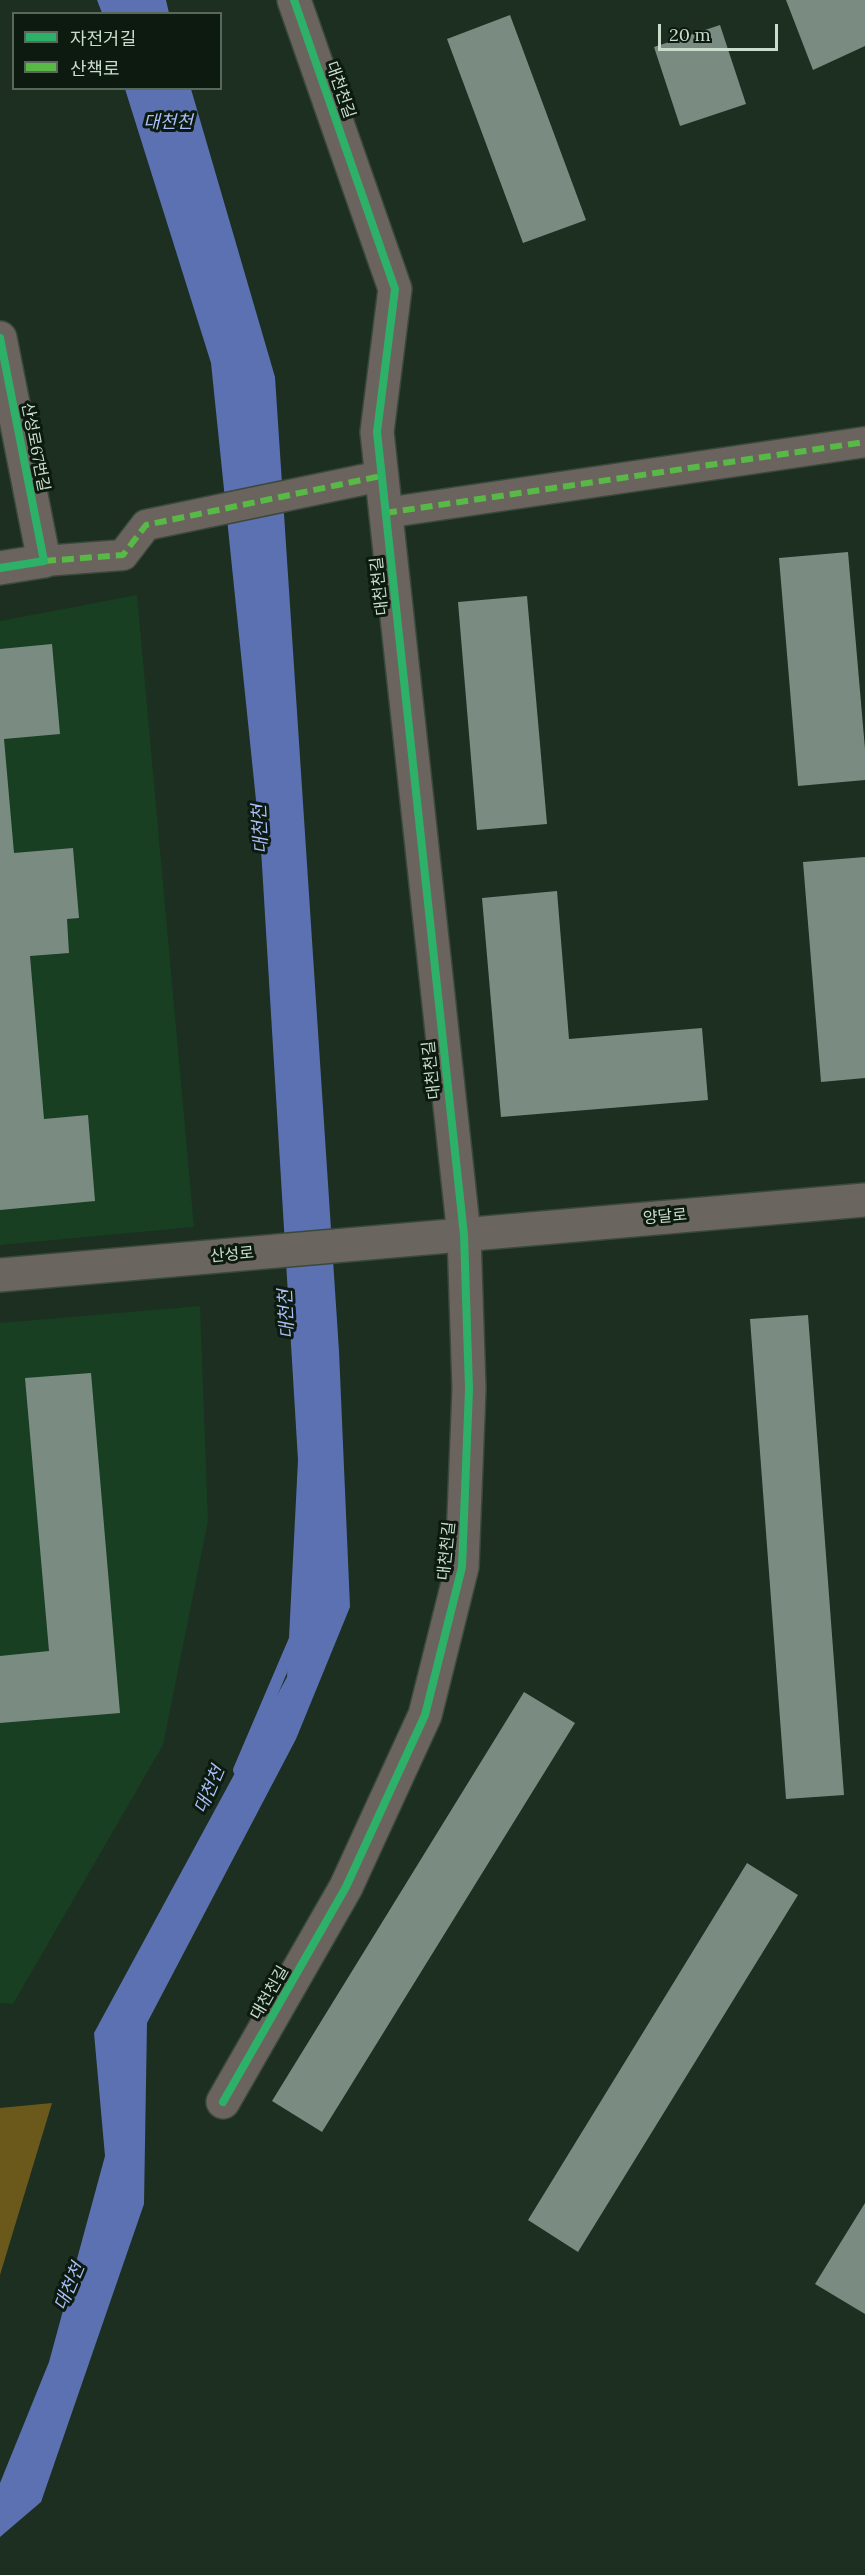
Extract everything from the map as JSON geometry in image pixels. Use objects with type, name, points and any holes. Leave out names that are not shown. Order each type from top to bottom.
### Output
[{"type":"main road","name":"양달로","points":[[464,1235],[865,1200]]},
{"type":"main road","name":"산성로","points":[[0,1275],[464,1235]]},
{"type":"street","name":"대천천길","points":[[223,2102],[346,1887],[425,1714],[462,1567],[469,1389],[464,1235],[377,432],[395,289],[294,0]]},
{"type":"street","name":"산성로67번길","points":[[0,338],[44,561]]},
{"type":"street","points":[[385,513],[865,442]]},
{"type":"street","points":[[0,568],[44,561],[123,555],[146,525],[381,476]]},
{"type":"shaded area","points":[[137,595],[194,1227],[0,1245],[0,621]]},
{"type":"shaded area","points":[[200,1306],[208,1521],[163,1745],[13,2004],[0,2003],[0,1323]]},
{"type":"shaded area","points":[[52,2103],[0,2275],[0,2108]]},
{"type":"water","points":[[97,0],[166,0],[169,12],[102,12]]},
{"type":"water","name":"대천천","points":[[125,90],[191,90],[275,377],[339,1351],[350,1607],[296,1739],[147,2023],[144,2204],[41,2502],[0,2537],[0,2483],[49,2362],[105,2156],[94,2033],[287,1677],[298,1460],[261,849],[211,363]]},
{"type":"building","points":[[786,0],[865,0],[865,46],[813,70]]},
{"type":"building","points":[[510,15],[586,220],[523,243],[447,39]]},
{"type":"building","points":[[720,25],[746,104],[680,126],[654,47]]},
{"type":"building","points":[[848,552],[865,749],[865,780],[798,786],[779,558]]},
{"type":"building","points":[[527,596],[547,824],[477,830],[458,602]]},
{"type":"building","points":[[52,644],[60,734],[4,739],[14,853],[73,848],[79,918],[67,919],[69,953],[30,956],[44,1119],[88,1115],[95,1201],[0,1210],[0,649]]},
{"type":"building","points":[[865,857],[865,1078],[821,1082],[803,862]]},
{"type":"building","points":[[557,891],[569,1039],[702,1028],[708,1100],[501,1117],[482,898]]},
{"type":"building","points":[[808,1315],[844,1795],[786,1799],[750,1319]]},
{"type":"building","points":[[91,1373],[120,1713],[0,1723],[0,1656],[49,1651],[25,1378]]},
{"type":"building","points":[[524,1692],[575,1723],[322,2132],[272,2101]]},
{"type":"building","points":[[747,1863],[798,1895],[578,2252],[528,2220]]},
{"type":"building","points":[[865,2203],[865,2314],[815,2284]]},
{"type":"waterway","name":"대천천","points":[[239,1770],[295,1639]]},
{"type":"marked path","points":[[385,513],[865,442]]},
{"type":"marked path","points":[[44,561],[123,555],[146,525],[381,476]]},
{"type":"cycle path","points":[[223,2102],[346,1887],[425,1715],[462,1567],[469,1389],[464,1235],[377,432],[395,289],[294,0]]},
{"type":"cycle path","points":[[0,338],[44,561],[0,568]]}]
